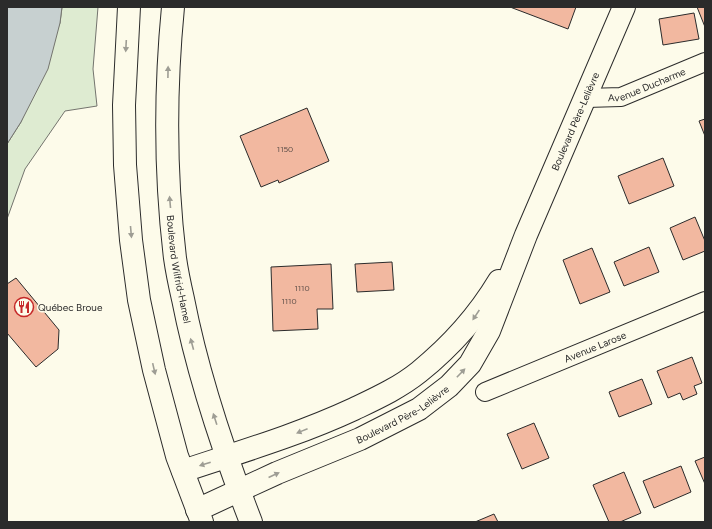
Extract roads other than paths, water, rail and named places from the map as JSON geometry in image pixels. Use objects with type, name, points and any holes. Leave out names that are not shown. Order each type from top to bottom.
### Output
[{"type":"main road","points":[[129,7],[124,105],[125,165],[131,240],[139,300],[154,370],[177,456],[200,516]]},
{"type":"main road","name":"Boulevard Wilfrid-Hamel","points":[[173,7],[168,58],[167,121],[169,184],[175,259],[190,335],[199,368],[227,456],[251,522]]},
{"type":"main road","name":"Boulevard Père-Lelièvre","points":[[200,516],[239,491],[277,473],[360,439],[419,409],[449,386],[470,364],[489,332],[526,235],[624,7]]},
{"type":"main road","name":"Boulevard Père-Lelièvre","points":[[183,471],[276,441],[338,416],[380,396],[419,372],[456,339],[471,322],[496,286],[526,235]]},
{"type":"street","name":"Avenue Ducharme","points":[[586,98],[621,97],[705,62]]},
{"type":"street","name":"Avenue Larose","points":[[485,392],[705,301]]},
{"type":"place","name":"Québec Broue","points":[[24,307]]}]
